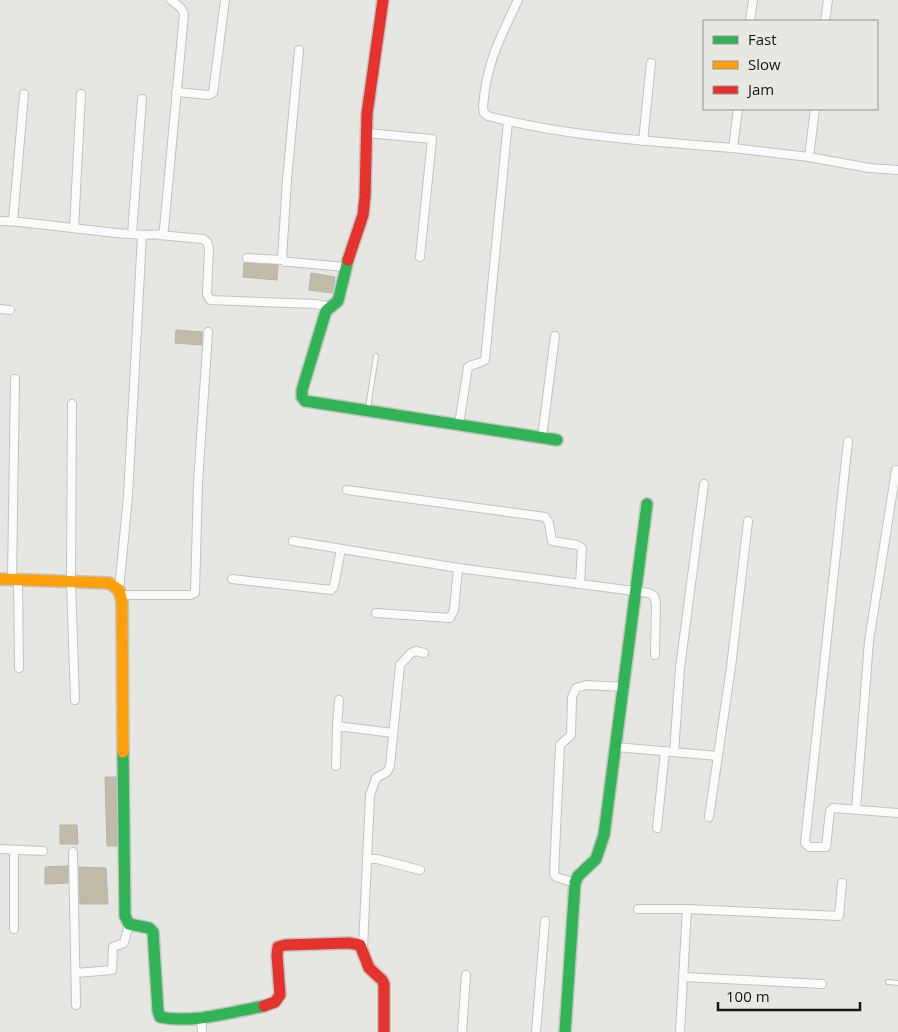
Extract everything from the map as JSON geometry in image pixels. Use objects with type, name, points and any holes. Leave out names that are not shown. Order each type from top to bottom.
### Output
[{"type":"street","points":[[159,234],[164,229],[184,11],[171,0]]},
{"type":"street","points":[[176,92],[209,95],[214,92],[225,0]]},
{"type":"street","points":[[383,0],[366,133],[365,206],[345,267],[338,301],[326,311],[302,390],[302,398],[305,401],[557,440]]},
{"type":"street","points":[[518,0],[493,54],[487,72],[484,91],[484,113],[488,116],[527,126],[643,141],[733,148],[809,157],[869,168],[898,170]]},
{"type":"street","points":[[750,20],[753,0]]},
{"type":"street","points":[[826,20],[828,0]]},
{"type":"street","points":[[283,260],[287,180],[299,50]]},
{"type":"street","points":[[643,141],[651,63]]},
{"type":"street","points":[[13,221],[24,94]]},
{"type":"street","points":[[74,228],[81,94]]},
{"type":"street","points":[[132,234],[142,99]]},
{"type":"street","points":[[733,148],[738,110]]},
{"type":"street","points":[[809,157],[815,110]]},
{"type":"street","points":[[459,424],[468,366],[482,363],[486,360],[508,121]]},
{"type":"street","points":[[366,133],[432,138],[420,257]]},
{"type":"street","points":[[0,221],[132,234],[159,234],[203,240],[207,242],[209,248],[207,294],[210,300],[316,304],[329,307]]},
{"type":"street","points":[[76,972],[112,970],[113,947],[124,943],[129,924],[125,916],[120,592],[128,496],[142,234]]},
{"type":"street","points":[[247,258],[345,267]]},
{"type":"street","points":[[0,309],[10,310]]},
{"type":"street","points":[[120,592],[190,595],[195,593],[198,483],[208,332]]},
{"type":"street","points":[[542,437],[555,336]]},
{"type":"street","points":[[15,379],[15,580],[19,668]]},
{"type":"street","points":[[72,404],[71,582],[75,700]]},
{"type":"street","points":[[848,440],[805,841],[809,847],[826,847],[830,811],[832,808],[898,812]]},
{"type":"street","points":[[856,809],[869,640],[896,470]]},
{"type":"street","points":[[657,828],[669,752],[704,484]]},
{"type":"street","points":[[347,490],[545,517],[549,523],[552,541],[577,545],[582,548],[580,584]]},
{"type":"street","points":[[565,1032],[575,883],[578,875],[596,859],[602,844],[607,820],[647,504]]},
{"type":"street","points":[[709,817],[731,667],[748,521]]},
{"type":"street","points":[[293,541],[458,568],[652,595],[655,599],[655,655]]},
{"type":"street","points":[[232,579],[331,590],[334,586],[341,549]]},
{"type":"street","points":[[376,613],[450,618],[454,610],[458,568]]},
{"type":"street","points":[[0,579],[109,583],[115,585],[120,592]]},
{"type":"street","points":[[384,1032],[384,984],[369,968],[363,948],[370,795],[376,778],[387,772],[390,766],[400,665],[411,653],[416,651],[424,653]]},
{"type":"street","points":[[575,883],[556,877],[554,874],[560,745],[571,735],[572,697],[576,688],[586,685],[624,687]]},
{"type":"street","points":[[336,766],[339,700]]},
{"type":"street","points":[[338,726],[393,733]]},
{"type":"street","points":[[616,746],[718,756]]},
{"type":"street","points":[[0,849],[43,851]]},
{"type":"street","points":[[14,850],[14,929]]},
{"type":"street","points":[[73,852],[76,1005]]},
{"type":"street","points":[[367,859],[377,859],[420,870]]},
{"type":"street","points":[[638,909],[687,909],[839,916],[842,884]]},
{"type":"street","points":[[680,1032],[687,909]]},
{"type":"street","points":[[536,1032],[545,921]]},
{"type":"street","points":[[129,924],[149,928],[153,932],[158,1011],[160,1017],[166,1018],[201,1016],[266,1006],[279,1000],[277,950],[280,946],[356,943],[363,948]]},
{"type":"street","points":[[462,1032],[466,975]]},
{"type":"street","points":[[683,977],[822,984]]},
{"type":"street","points":[[201,1016],[202,1032]]},
{"type":"lane","points":[[367,411],[376,356]]},
{"type":"lane","points":[[888,982],[898,983]]},
{"type":"building","points":[[244,263],[278,265],[277,280],[243,277]]},
{"type":"building","points":[[311,273],[335,277],[332,293],[309,290]]},
{"type":"building","points":[[176,330],[202,332],[202,345],[175,343]]},
{"type":"building","points":[[105,777],[116,777],[117,846],[107,846]]},
{"type":"building","points":[[60,825],[77,825],[78,844],[60,844]]},
{"type":"building","points":[[68,866],[68,883],[45,884],[45,867]]},
{"type":"building","points":[[79,867],[106,868],[108,904],[80,904]]},
{"type":"traffic: fast","points":[[348,260],[338,301],[326,311],[302,390],[302,397],[305,401],[557,440]]},
{"type":"traffic: fast","points":[[565,1032],[575,883],[578,876],[596,859],[604,835],[647,504]]},
{"type":"traffic: fast","points":[[123,752],[125,916],[129,924],[149,928],[153,932],[158,1011],[160,1017],[173,1019],[199,1018],[264,1006]]},
{"type":"traffic: slow","points":[[0,579],[109,583],[119,590],[122,602],[123,752]]},
{"type":"traffic: jam","points":[[348,260],[363,215],[367,114],[383,0]]},
{"type":"traffic: jam","points":[[264,1006],[275,1002],[280,995],[278,947],[285,945],[349,943],[360,945],[369,968],[384,984],[384,1032]]}]
